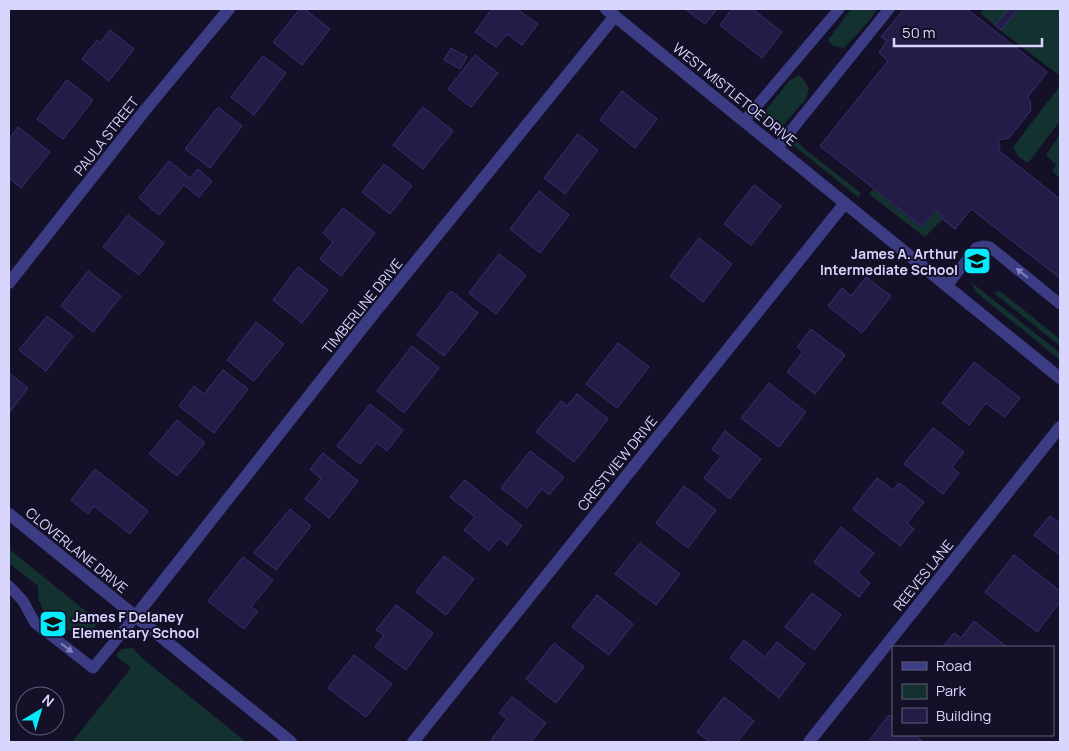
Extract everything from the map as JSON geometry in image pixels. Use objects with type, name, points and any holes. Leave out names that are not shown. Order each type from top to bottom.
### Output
[{"type":"street","name":"PAULA STREET","points":[[9,283],[146,109],[229,9]]},
{"type":"street","name":"WEST MISTLETOE DRIVE","points":[[610,12],[1060,378]]},
{"type":"street","name":"TIMBERLINE DRIVE","points":[[135,617],[610,12]]},
{"type":"street","name":"CRESTVIEW DRIVE","points":[[413,742],[845,203]]},
{"type":"street","name":"REEVES LANE","points":[[809,742],[1060,427]]},
{"type":"street","name":"CLOVERLANE DRIVE","points":[[9,514],[290,742]]},
{"type":"lane","points":[[744,121],[839,9]]},
{"type":"lane","points":[[777,148],[889,9]]},
{"type":"lane","points":[[947,286],[976,248],[990,247],[1060,304]]},
{"type":"lane","points":[[9,586],[23,601],[35,623],[93,668],[135,617]]},
{"type":"green space","points":[[851,9],[877,9],[870,20],[844,48],[833,46],[828,40]]},
{"type":"green space","points":[[983,9],[1060,9],[1060,76],[980,13]]},
{"type":"green space","points":[[799,75],[809,89],[806,99],[779,130],[773,129],[762,118],[763,114],[789,81]]},
{"type":"green space","points":[[1060,86],[1060,121],[1028,163],[1018,156],[1013,147]]},
{"type":"green space","points":[[1060,134],[1060,178],[1052,171],[1056,165],[1046,155]]},
{"type":"green space","points":[[793,140],[861,193],[858,197],[793,145]]},
{"type":"green space","points":[[873,189],[922,228],[936,211],[942,220],[925,237],[869,194]]},
{"type":"green space","points":[[972,283],[1060,353],[1060,360],[975,291]]},
{"type":"green space","points":[[1000,291],[1060,339],[1060,346],[994,293]]},
{"type":"green space","points":[[9,549],[98,621],[92,630],[82,636],[76,634],[58,624],[48,615],[40,603],[38,586],[9,563]]},
{"type":"green space","points":[[133,648],[142,658],[246,742],[72,742],[131,668],[116,656],[122,649]]},
{"type":"building","points":[[300,9],[304,9],[330,29],[302,65],[273,42]]},
{"type":"building","points":[[492,9],[517,9],[538,24],[522,45],[507,34],[496,47],[475,32]]},
{"type":"building","points":[[685,9],[717,9],[705,24]]},
{"type":"building","points":[[732,9],[752,9],[782,32],[762,58],[720,25]]},
{"type":"building","points":[[904,9],[967,9],[1047,72],[1027,98],[1030,100],[1031,110],[1009,138],[998,140],[1000,147],[998,150],[1060,199],[1060,278],[971,209],[955,229],[941,218],[942,216],[935,210],[922,227],[820,146],[888,61],[879,52],[887,41],[881,37]]},
{"type":"building","points":[[1009,9],[1018,9],[1001,30],[995,25]]},
{"type":"building","points":[[110,30],[134,49],[109,81],[82,59],[97,40],[100,43]]},
{"type":"building","points":[[451,48],[467,57],[460,69],[444,60]]},
{"type":"building","points":[[475,55],[498,73],[471,107],[448,89]]},
{"type":"building","points":[[263,56],[286,73],[254,115],[231,97]]},
{"type":"building","points":[[67,80],[93,100],[63,139],[37,119]]},
{"type":"building","points":[[622,91],[657,119],[635,148],[600,120]]},
{"type":"building","points":[[218,107],[242,126],[210,168],[185,149]]},
{"type":"building","points":[[423,107],[453,131],[423,169],[393,145]]},
{"type":"building","points":[[18,127],[50,152],[21,188],[9,178],[9,139]]},
{"type":"building","points":[[578,134],[598,150],[565,194],[544,178]]},
{"type":"building","points":[[169,161],[190,178],[198,169],[212,181],[199,197],[184,185],[159,215],[139,198]]},
{"type":"building","points":[[384,164],[412,186],[390,214],[362,192]]},
{"type":"building","points":[[754,185],[781,206],[751,245],[724,224]]},
{"type":"building","points":[[539,191],[569,215],[540,253],[510,229]]},
{"type":"building","points":[[343,208],[375,233],[341,276],[320,259],[333,242],[323,233]]},
{"type":"building","points":[[128,215],[164,243],[139,275],[103,247]]},
{"type":"building","points":[[699,238],[732,264],[703,302],[670,276]]},
{"type":"building","points":[[499,254],[526,275],[496,314],[469,293]]},
{"type":"building","points":[[298,267],[328,290],[302,323],[273,300]]},
{"type":"building","points":[[88,271],[121,296],[93,332],[61,306]]},
{"type":"building","points":[[866,277],[891,296],[862,333],[828,306],[842,288],[851,296]]},
{"type":"building","points":[[451,291],[478,313],[444,356],[417,335]]},
{"type":"building","points":[[47,316],[73,336],[46,371],[19,350]]},
{"type":"building","points":[[256,322],[284,344],[254,381],[227,360]]},
{"type":"building","points":[[811,329],[845,355],[815,394],[787,372],[803,352],[797,347]]},
{"type":"building","points":[[618,343],[649,367],[617,408],[586,384]]},
{"type":"building","points":[[412,346],[439,368],[404,413],[377,391]]},
{"type":"building","points":[[974,362],[1020,398],[1005,417],[986,403],[969,425],[942,403]]},
{"type":"building","points":[[223,370],[248,389],[214,433],[179,406],[194,386],[204,394]]},
{"type":"building","points":[[9,373],[28,388],[9,413]]},
{"type":"building","points":[[769,383],[806,412],[779,447],[741,418]]},
{"type":"building","points":[[577,394],[608,419],[574,462],[536,432],[561,401],[567,406]]},
{"type":"building","points":[[370,404],[403,430],[387,451],[377,443],[360,464],[337,446]]},
{"type":"building","points":[[177,420],[205,443],[177,476],[149,454]]},
{"type":"building","points":[[933,428],[964,452],[952,467],[959,473],[943,494],[904,464]]},
{"type":"building","points":[[725,431],[761,459],[730,499],[704,478],[721,456],[712,449]]},
{"type":"building","points":[[530,451],[564,477],[549,495],[542,489],[527,508],[501,488]]},
{"type":"building","points":[[323,453],[358,481],[329,518],[305,499],[321,479],[310,469]]},
{"type":"building","points":[[95,469],[148,511],[130,534],[94,506],[88,514],[71,500]]},
{"type":"building","points":[[877,478],[893,490],[899,483],[924,502],[907,523],[914,529],[900,546],[853,509]]},
{"type":"building","points":[[465,480],[522,526],[507,545],[499,538],[489,551],[464,530],[475,517],[450,497]]},
{"type":"building","points":[[684,486],[716,510],[688,548],[656,523]]},
{"type":"building","points":[[290,509],[311,526],[276,570],[254,553]]},
{"type":"building","points":[[1050,516],[1058,522],[1060,519],[1060,555],[1034,535]]},
{"type":"building","points":[[841,527],[874,553],[858,573],[870,583],[859,597],[814,562]]},
{"type":"building","points":[[640,543],[680,574],[656,605],[615,574]]},
{"type":"building","points":[[1014,555],[1060,591],[1060,602],[1037,632],[985,592]]},
{"type":"building","points":[[444,556],[474,579],[446,615],[416,592]]},
{"type":"building","points":[[243,557],[273,580],[251,607],[258,611],[244,629],[208,601]]},
{"type":"building","points":[[812,593],[841,615],[814,650],[785,627]]},
{"type":"building","points":[[597,595],[633,624],[609,655],[572,627]]},
{"type":"building","points":[[396,605],[433,633],[406,670],[375,647],[384,635],[376,630]]},
{"type":"building","points":[[974,621],[1006,646],[944,646],[954,633],[961,638]]},
{"type":"building","points":[[744,640],[765,657],[777,642],[805,664],[779,698],[730,658]]},
{"type":"building","points":[[554,643],[584,667],[556,703],[526,679]]},
{"type":"building","points":[[354,655],[392,684],[366,717],[328,688]]},
{"type":"building","points":[[512,697],[546,723],[531,742],[494,742],[491,740],[507,719],[499,713]]},
{"type":"building","points":[[724,697],[754,721],[737,742],[710,742],[697,732]]},
{"type":"building","points":[[889,715],[892,717],[892,736],[915,736],[924,742],[868,742]]},
{"type":"place","name":"James A. Arthur Intermediate School","points":[[977,261]]},
{"type":"place","name":"James F Delaney Elementary School","points":[[53,624]]}]
